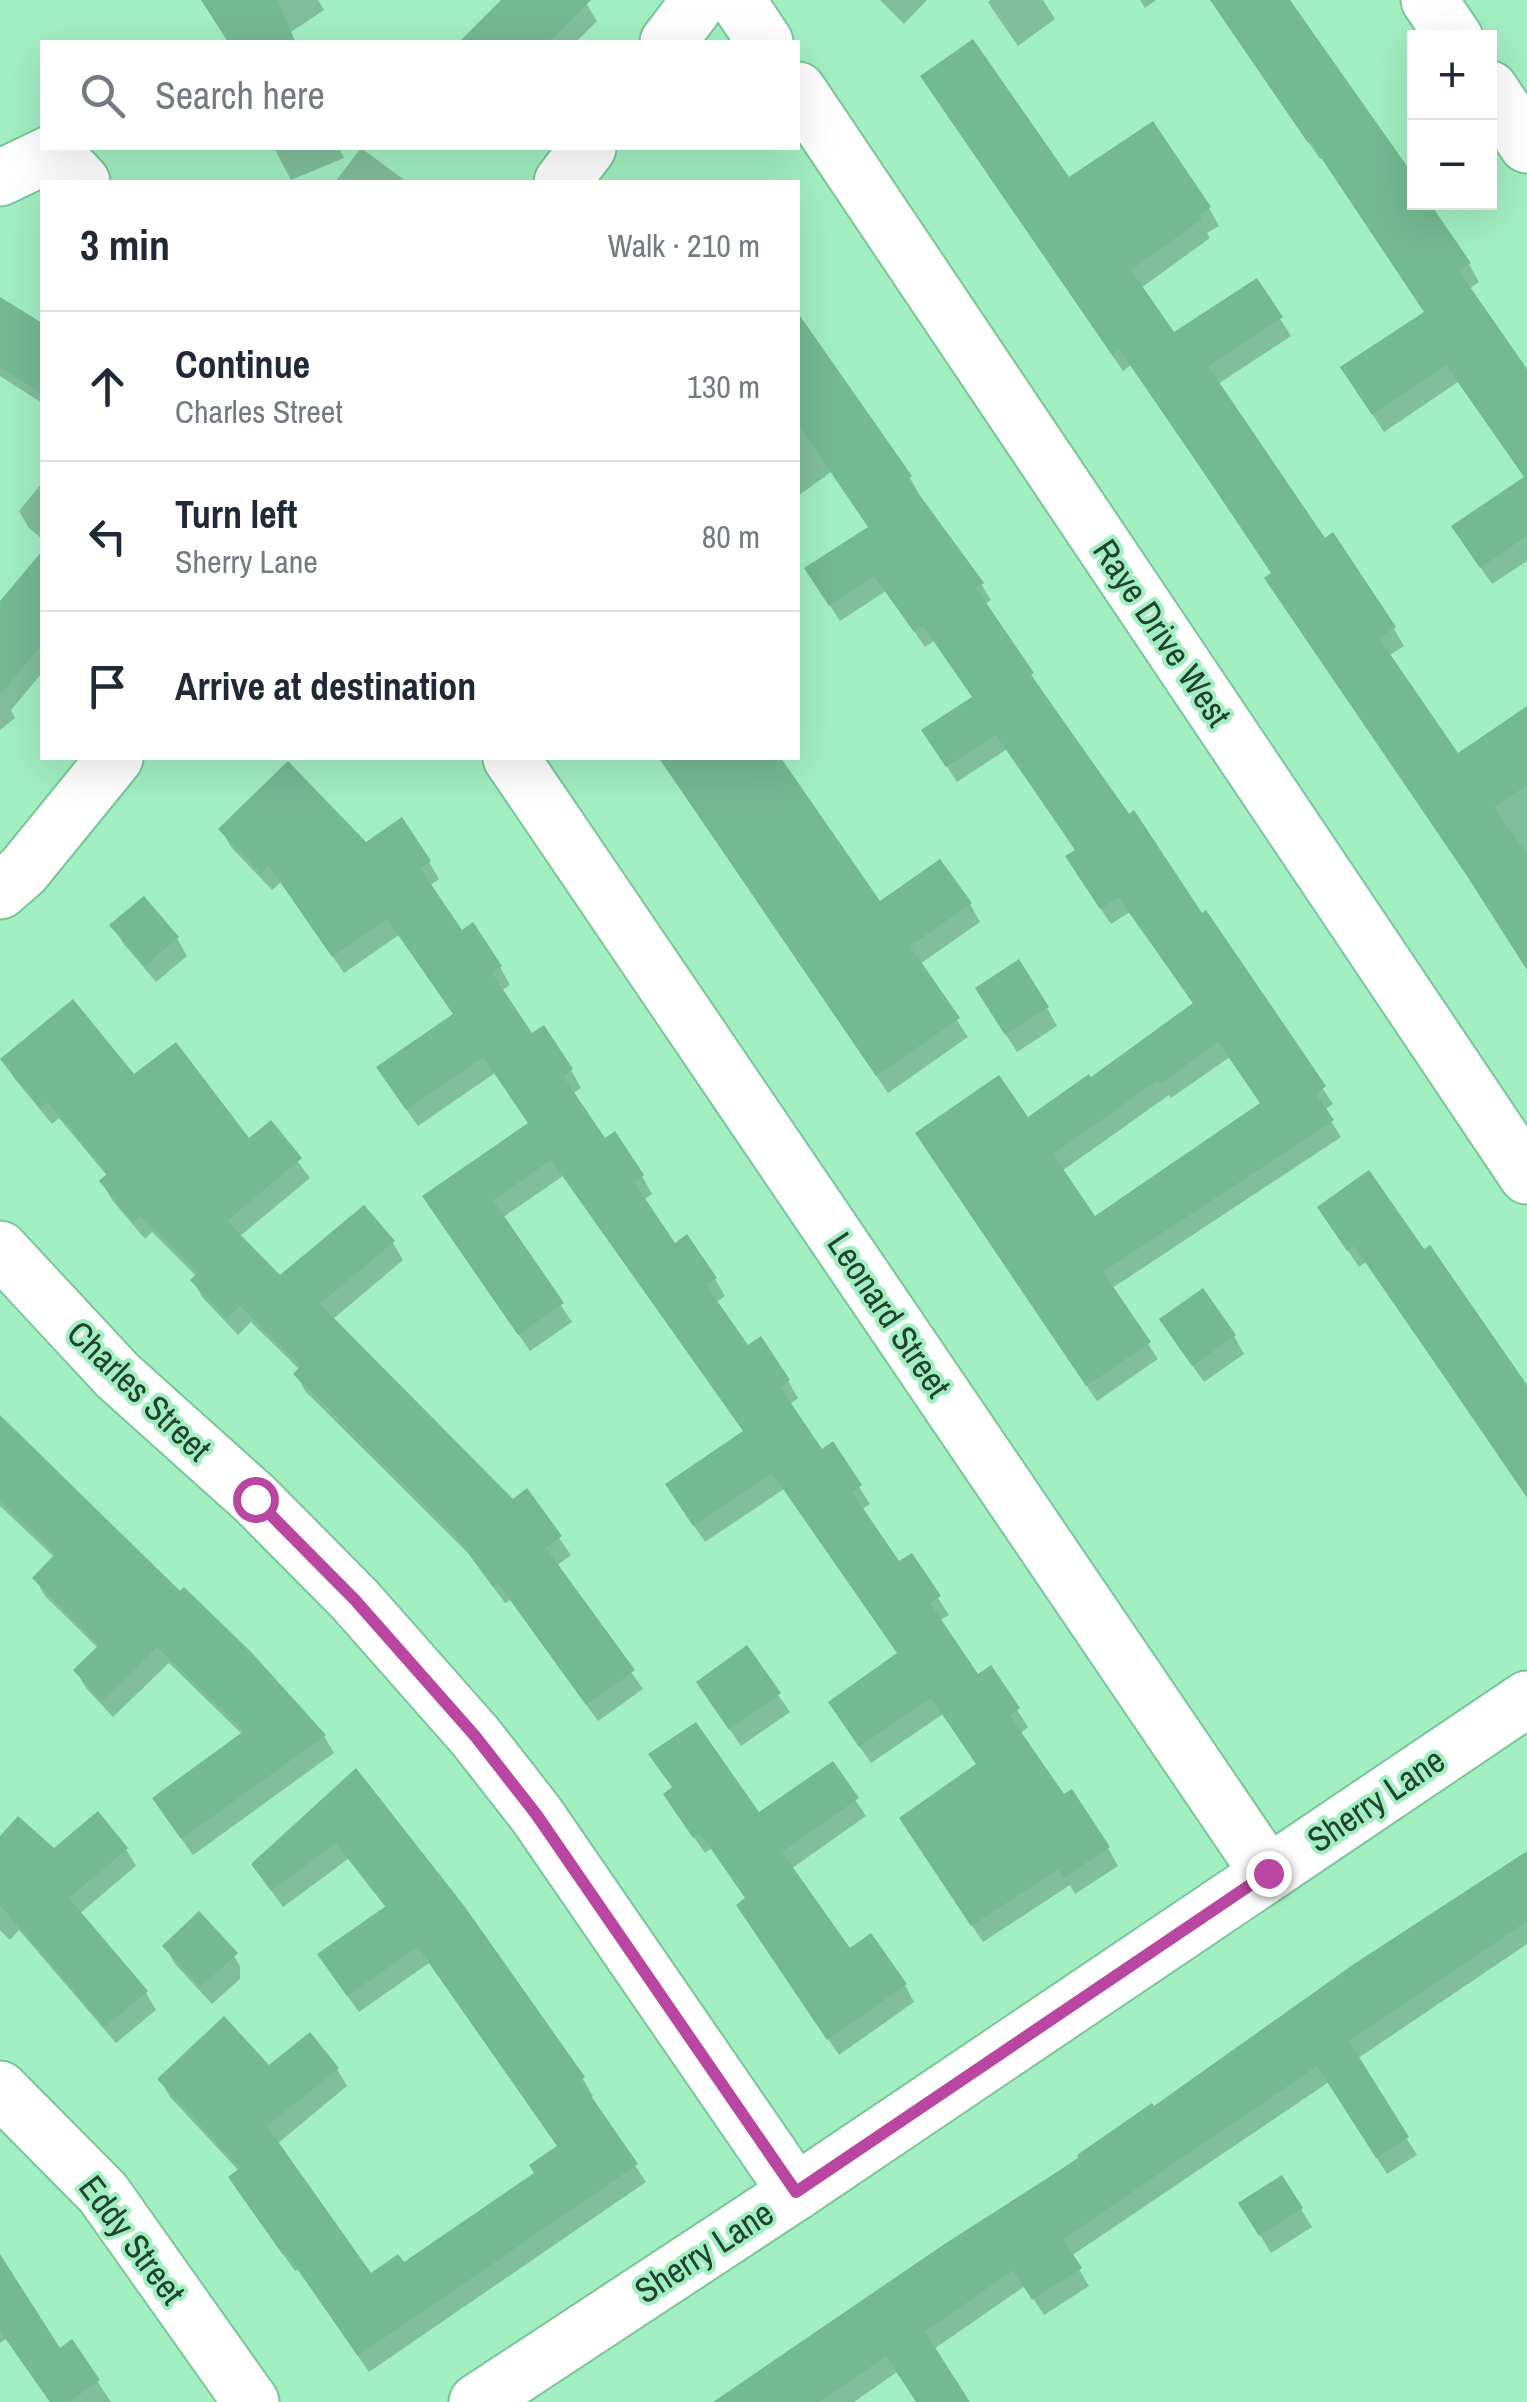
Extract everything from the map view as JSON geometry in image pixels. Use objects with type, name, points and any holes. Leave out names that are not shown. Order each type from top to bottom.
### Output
[{"type":"street","points":[[670,40],[700,0]]},
{"type":"street","points":[[737,0],[765,40]]},
{"type":"street","points":[[1429,0],[1450,30]]},
{"type":"street","name":"Raye Drive West","points":[[800,93],[1527,1176]]},
{"type":"street","points":[[1497,99],[1527,144]]},
{"type":"street","points":[[564,180],[586,150]]},
{"type":"street","points":[[0,178],[68,167]]},
{"type":"street","points":[[0,891],[23,871],[112,760]]},
{"type":"street","name":"Leonard Street","points":[[512,760],[1268,1873]]},
{"type":"street","name":"Charles Street","points":[[0,1249],[118,1376],[255,1499],[355,1600],[475,1736],[536,1814],[796,2192]]},
{"type":"street","name":"Sherry Lane","points":[[477,2402],[1527,1699]]},
{"type":"street","name":"Eddy Street","points":[[0,2089],[103,2193],[251,2402]]},
{"type":"building","points":[[201,0],[278,0],[294,40],[227,40]]},
{"type":"building","points":[[501,0],[591,0],[551,40],[461,40]]},
{"type":"building","points":[[1210,0],[1290,0],[1407,166],[1407,210],[1435,210],[1471,263],[1459,271],[1527,369],[1527,536],[1480,568],[1451,526],[1524,477],[1446,365],[1372,415],[1340,367],[1424,312]]},
{"type":"building","points":[[973,39],[1069,177],[1153,121],[1211,207],[1199,214],[1202,219],[1131,270],[1174,332],[1257,278],[1283,317],[1208,366],[1325,538],[1333,532],[1396,627],[1379,638],[1458,753],[1527,706],[1527,785],[1494,807],[1527,854],[1527,970],[1264,578],[1271,573],[1213,486],[1119,349],[1112,355],[920,76]]},
{"type":"building","points":[[0,297],[40,322],[40,393],[0,367]]},
{"type":"building","points":[[800,316],[912,476],[908,479],[984,583],[976,588],[1034,673],[1031,675],[1129,814],[1134,810],[1202,913],[1206,910],[1326,1086],[1316,1094],[1334,1120],[1103,1272],[1151,1342],[1086,1386],[915,1133],[999,1075],[1028,1117],[1193,1003],[1118,897],[1100,909],[1065,856],[1075,850],[996,735],[946,767],[921,730],[972,697],[923,626],[914,632],[874,576],[829,606],[804,568],[868,527],[800,427]],"holes":[[[1218,1042],[1260,1103],[1095,1216],[1053,1154]]]},
{"type":"building","points":[[40,553],[40,646],[0,695],[0,601]]},
{"type":"building","points":[[660,760],[782,760],[880,901],[940,859],[972,903],[910,946],[960,1018],[876,1076]]},
{"type":"building","points":[[288,761],[366,842],[402,817],[431,861],[420,868],[462,930],[473,922],[502,966],[492,973],[532,1033],[544,1025],[573,1069],[563,1076],[605,1138],[615,1131],[644,1175],[634,1182],[675,1243],[687,1234],[717,1278],[706,1285],[748,1345],[761,1336],[790,1380],[780,1387],[822,1449],[833,1441],[862,1485],[852,1492],[899,1561],[912,1553],[941,1596],[930,1603],[978,1674],[991,1665],[1020,1708],[1010,1716],[1064,1794],[1072,1789],[1110,1847],[1063,1878],[1058,1869],[971,1926],[899,1818],[976,1764],[931,1698],[859,1747],[828,1702],[897,1653],[772,1473],[693,1526],[665,1484],[743,1431],[551,1160],[493,1200],[564,1303],[518,1335],[422,1196],[528,1123],[483,1057],[406,1110],[376,1067],[453,1014],[387,919],[332,957],[269,866],[261,874],[218,829]]},
{"type":"building","points":[[144,896],[179,937],[145,966],[109,925]]},
{"type":"building","points":[[1019,959],[1049,1007],[1005,1035],[975,988]]},
{"type":"building","points":[[73,999],[134,1074],[176,1042],[249,1138],[271,1120],[302,1158],[227,1221],[280,1275],[364,1205],[395,1241],[320,1304],[513,1499],[527,1488],[562,1536],[546,1548],[635,1670],[586,1705],[498,1583],[493,1587],[455,1535],[293,1374],[301,1366],[240,1306],[227,1319],[190,1280],[198,1273],[141,1216],[133,1222],[99,1181],[107,1174],[48,1102],[40,1108],[0,1059]]},
{"type":"building","points":[[1369,1170],[1424,1249],[1430,1245],[1527,1385],[1527,1496],[1354,1246],[1347,1251],[1317,1207]]},
{"type":"building","points":[[1203,1288],[1236,1335],[1192,1366],[1159,1319]]},
{"type":"building","points":[[0,1415],[180,1591],[184,1587],[251,1652],[326,1735],[181,1839],[152,1798],[244,1731],[157,1647],[102,1701],[73,1670],[99,1645],[32,1578],[55,1554],[0,1501]]},
{"type":"building","points":[[747,1645],[781,1693],[729,1730],[696,1682]]},
{"type":"building","points":[[696,1722],[759,1812],[833,1761],[859,1798],[782,1852],[850,1948],[871,1933],[907,1984],[827,2040],[736,1905],[745,1898],[700,1833],[693,1838],[663,1794],[672,1787],[648,1754]]},
{"type":"building","points":[[356,1768],[465,1907],[585,2077],[580,2080],[638,2164],[358,2356],[228,2177],[240,2168],[157,2079],[224,2016],[269,2065],[310,2032],[339,2068],[267,2126],[371,2273],[398,2254],[404,2262],[534,2173],[529,2165],[557,2146],[418,1947],[347,1996],[317,1954],[386,1906],[336,1843],[271,1891],[251,1864]]},
{"type":"building","points":[[98,1811],[128,1848],[69,1898],[148,1991],[105,2027],[0,1905],[0,1836],[18,1816],[54,1848]]},
{"type":"building","points":[[1527,1851],[1527,1921],[1349,2041],[1409,2137],[1376,2158],[1317,2066],[1063,2239],[1082,2268],[1032,2300],[1013,2270],[925,2332],[970,2402],[916,2402],[886,2356],[820,2402],[713,2402],[943,2245],[1079,2158],[1077,2155],[1152,2103],[1154,2106],[1354,1964]]},
{"type":"building","points":[[199,1911],[238,1953],[201,1987],[162,1946]]},
{"type":"building","points":[[1282,2175],[1303,2208],[1259,2236],[1238,2203]]},
{"type":"building","points":[[0,2254],[60,2348],[72,2339],[100,2380],[69,2402],[50,2402],[0,2331]]},
{"type":"route","points":[[255,1499],[355,1600],[475,1736],[536,1814],[796,2192],[1268,1873]]}]
